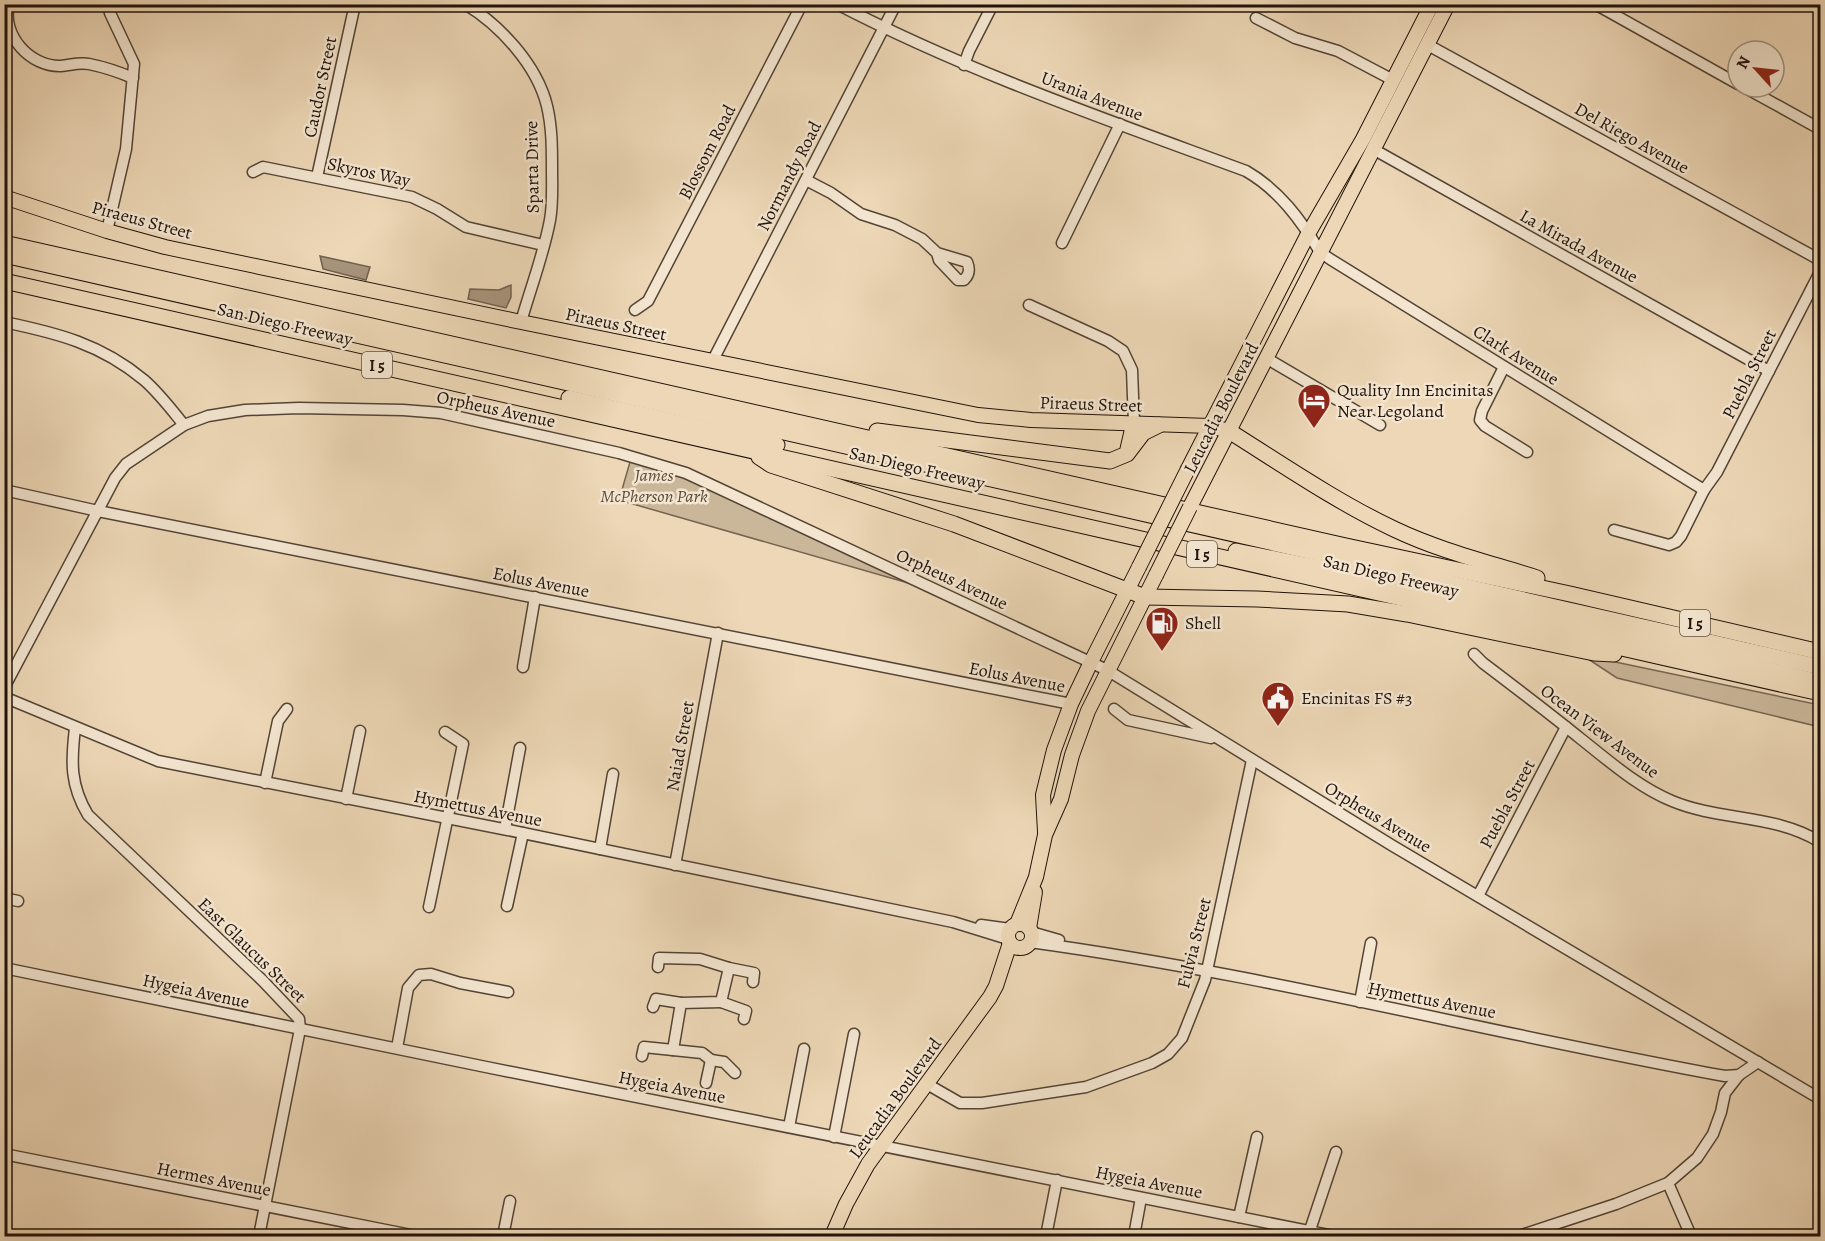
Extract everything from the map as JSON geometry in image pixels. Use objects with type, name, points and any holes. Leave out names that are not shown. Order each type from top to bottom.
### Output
[{"type":"highway","name":"San Diego Freeway","points":[[4,243],[1821,652]]},
{"type":"highway","points":[[4,255],[1821,667]]},
{"type":"highway","points":[[4,270],[674,421],[1089,519],[1430,591],[1821,682]]},
{"type":"highway","name":"San Diego Freeway","points":[[4,280],[1821,693]]},
{"type":"highway","points":[[785,419],[1110,461],[1127,454],[1143,433],[1159,424]]},
{"type":"highway","points":[[1127,454],[1134,423]]},
{"type":"highway","points":[[1229,430],[1357,510],[1395,530],[1427,544],[1538,578],[1570,594]]},
{"type":"highway","points":[[750,450],[771,465],[954,524],[1145,597],[1257,598],[1348,604],[1594,653],[1655,655]]},
{"type":"main road","name":"Leucadia Boulevard","points":[[832,1236],[846,1203],[880,1145],[976,1019],[996,986],[1035,903],[1036,877],[1045,835],[1061,799],[1072,755],[1088,711],[1266,358],[1363,139],[1432,4]]},
{"type":"main road","name":"Leucadia Boulevard","points":[[1045,835],[1043,795],[1054,750],[1071,704],[1091,662],[1210,426],[1315,243],[1374,149],[1448,4]]},
{"type":"main road","name":"Piraeus Street","points":[[4,197],[107,231],[165,247],[712,362],[978,415],[1030,420],[1210,426],[1229,430]]},
{"type":"street","points":[[9,4],[6,14],[9,29],[13,38],[28,55],[45,64],[61,66],[87,63],[133,78]]},
{"type":"street","points":[[107,231],[126,149],[134,64],[108,4]]},
{"type":"street","name":"Caudor Street","points":[[317,177],[355,4]]},
{"type":"street","name":"Sparta Drive","points":[[465,4],[481,14],[508,39],[525,60],[547,104],[551,125],[550,221],[521,322]]},
{"type":"street","name":"Blossom Road","points":[[635,310],[648,301],[802,4]]},
{"type":"street","name":"Urania Avenue","points":[[837,4],[884,29],[964,65],[1246,171],[1265,182],[1281,196],[1315,243]]},
{"type":"street","name":"Normandy Road","points":[[712,362],[896,4]]},
{"type":"street","points":[[964,65],[993,4]]},
{"type":"street","points":[[1595,4],[1726,77]]},
{"type":"street","points":[[1256,18],[1295,38],[1338,51],[1393,80]]},
{"type":"street","name":"Del Riego Avenue","points":[[1428,45],[1821,260]]},
{"type":"street","points":[[1766,99],[1821,129]]},
{"type":"street","points":[[1062,243],[1120,124]]},
{"type":"street","name":"La Mirada Avenue","points":[[1374,149],[1769,371]]},
{"type":"street","name":"Skyros Way","points":[[253,172],[263,167],[412,197],[466,227],[543,245]]},
{"type":"street","points":[[806,180],[831,193],[861,214],[895,225],[922,239],[937,253]]},
{"type":"street","name":"Clark Avenue","points":[[1315,243],[1352,274],[1704,490]]},
{"type":"street","name":"Puebla Street","points":[[1614,530],[1669,545],[1681,536],[1704,490],[1717,472],[1821,272]]},
{"type":"street","points":[[1029,305],[1108,341],[1123,351],[1132,370],[1134,423]]},
{"type":"street","points":[[4,322],[60,334],[98,348],[143,379],[184,425],[126,464],[115,478],[4,688]]},
{"type":"street","points":[[1266,358],[1380,425]]},
{"type":"street","points":[[1504,367],[1482,411],[1480,420],[1485,426],[1527,452]]},
{"type":"street","name":"Orpheus Avenue","points":[[184,425],[208,416],[245,410],[299,408],[441,413],[624,454],[686,473],[1107,670],[1478,896],[1821,1099]]},
{"type":"street","name":"Eolus Avenue","points":[[4,490],[98,511],[1071,704]]},
{"type":"street","points":[[523,667],[535,597]]},
{"type":"street","name":"Naiad Street","points":[[675,865],[718,633]]},
{"type":"street","name":"Ocean View Avenue","points":[[1473,654],[1617,768],[1655,792],[1673,801],[1717,814],[1752,818],[1781,825],[1807,834],[1821,842]]},
{"type":"street","name":"Hymettus Avenue","points":[[4,697],[158,761],[505,829],[1019,936],[1360,1002],[1712,1074],[1739,1075]]},
{"type":"street","points":[[265,783],[278,721],[286,709]]},
{"type":"street","points":[[1114,709],[1128,720],[1220,740]]},
{"type":"street","name":"Puebla Street","points":[[1478,896],[1566,727]]},
{"type":"street","name":"East Glaucus Street","points":[[75,728],[72,774],[79,800],[88,815],[263,981],[299,1019],[300,1029],[260,1236]]},
{"type":"street","points":[[346,799],[360,731]]},
{"type":"street","points":[[429,907],[463,744],[446,732]]},
{"type":"street","points":[[505,829],[520,748]]},
{"type":"street","name":"Fulvia Street","points":[[927,1084],[960,1103],[982,1103],[1086,1087],[1152,1063],[1168,1054],[1182,1038],[1207,972],[1252,760]]},
{"type":"street","points":[[600,849],[613,774]]},
{"type":"street","points":[[507,906],[523,833]]},
{"type":"street","points":[[4,898],[18,901]]},
{"type":"street","points":[[1360,1002],[1371,943]]},
{"type":"street","points":[[658,967],[659,958],[700,959],[754,973],[753,982]]},
{"type":"street","points":[[721,1002],[729,968]]},
{"type":"street","name":"Hygeia Avenue","points":[[5,969],[1141,1197],[1309,1234],[1334,1236]]},
{"type":"street","points":[[397,1048],[408,988],[419,975],[431,974],[460,983],[508,992]]},
{"type":"street","points":[[653,1008],[656,999],[681,1003],[721,1002],[746,1011],[744,1019]]},
{"type":"street","points":[[673,1050],[681,1003]]},
{"type":"street","points":[[834,1137],[854,1034]]},
{"type":"street","points":[[642,1056],[644,1047],[702,1053],[711,1060],[724,1062],[735,1073]]},
{"type":"street","points":[[789,1127],[804,1049]]},
{"type":"street","points":[[706,1083],[711,1060]]},
{"type":"street","points":[[1519,1236],[1668,1184],[1689,1168],[1713,1134],[1725,1093],[1739,1075],[1758,1062]]},
{"type":"street","points":[[1239,1217],[1257,1137]]},
{"type":"street","points":[[1309,1234],[1336,1152]]},
{"type":"street","name":"Hermes Avenue","points":[[4,1154],[416,1236]]},
{"type":"street","points":[[1046,1236],[1057,1180]]},
{"type":"street","points":[[1668,1184],[1691,1236]]},
{"type":"street","points":[[1134,1236],[1141,1197]]},
{"type":"street","points":[[503,1236],[510,1201]]},
{"type":"green space","name":"James McPherson Park","points":[[632,455],[950,595],[619,500]]},
{"type":"green space","points":[[1582,655],[1820,705],[1820,727],[1617,678]]},
{"type":"shaded area","points":[[320,256],[370,267],[366,280],[323,269]]},
{"type":"shaded area","points":[[511,285],[511,297],[506,308],[468,299],[470,289],[499,290]]},
{"type":"place","name":"Quality Inn Encinitas Near Legoland","points":[[1314,429]]},
{"type":"place","name":"Shell","points":[[1162,652]]},
{"type":"place","name":"Encinitas FS #3","points":[[1278,727]]}]
